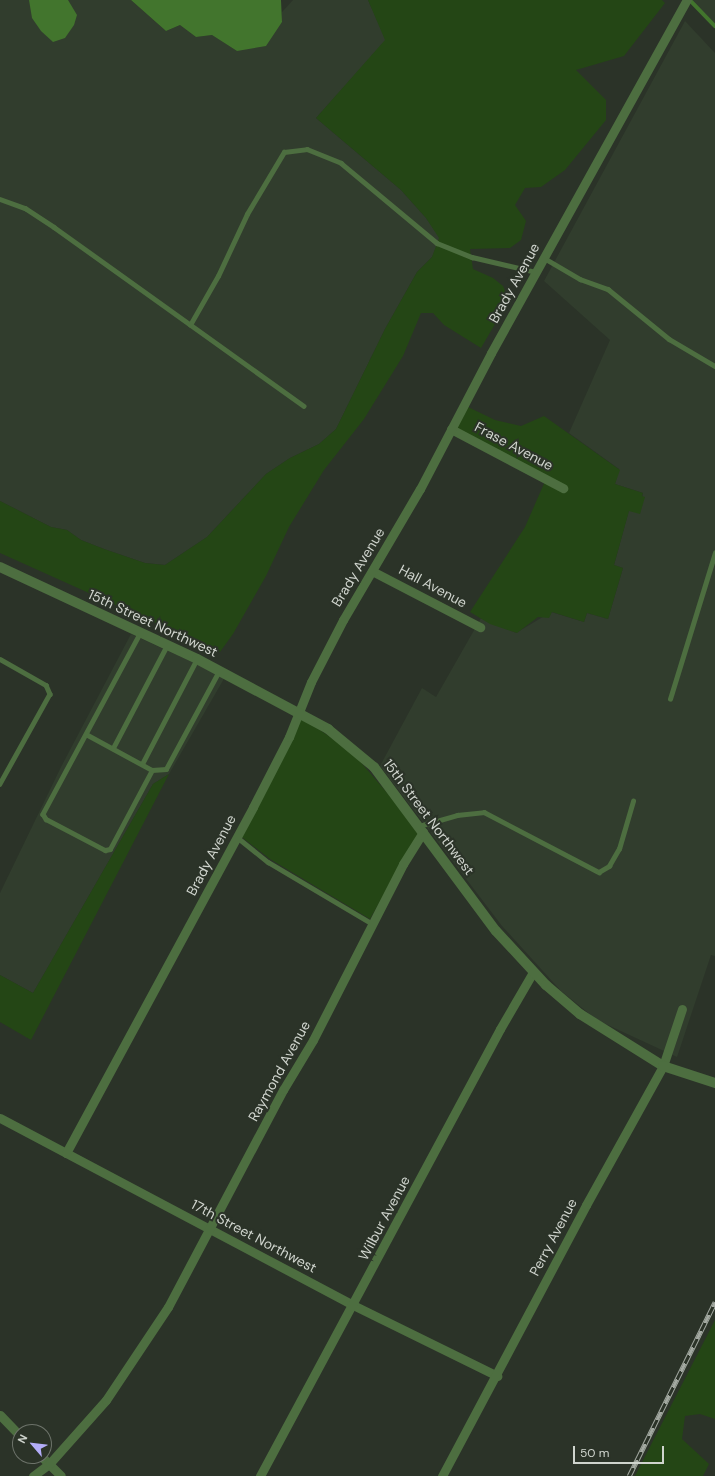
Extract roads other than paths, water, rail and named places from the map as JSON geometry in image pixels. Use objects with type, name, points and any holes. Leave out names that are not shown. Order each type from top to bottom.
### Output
[{"type":"street","name":"Brady Avenue","points":[[66,1153],[253,807],[299,712],[311,682],[372,571],[420,489],[536,272],[686,0]]},
{"type":"street","name":"Frase Avenue","points":[[451,429],[563,488]]},
{"type":"street","name":"15th Street Northwest","points":[[0,567],[197,659],[299,712],[328,729],[369,762],[421,829],[496,931],[533,972],[580,1014],[663,1066],[715,1084]]},
{"type":"street","name":"Hall Avenue","points":[[372,571],[480,627]]},
{"type":"street","name":"Raymond Avenue","points":[[52,1462],[106,1400],[158,1323],[210,1229],[283,1090],[313,1040],[421,829]]},
{"type":"street","name":"Wilbur Avenue","points":[[260,1476],[354,1305],[500,1029],[533,972]]},
{"type":"street","name":"Perry Avenue","points":[[442,1476],[497,1376],[586,1205],[663,1066],[682,1009]]},
{"type":"street","name":"17th Street Northwest","points":[[0,1118],[354,1305],[497,1376]]},
{"type":"street","points":[[0,1415],[12,1428]]},
{"type":"street","name":"Raymond Avenue","points":[[33,1476],[50,1464]]},
{"type":"street","points":[[50,1464],[61,1476]]},
{"type":"lane","points":[[190,325],[218,276],[247,214],[284,152],[307,148],[341,163],[437,243],[472,257],[536,272]]},
{"type":"lane","points":[[0,199],[25,208],[304,406]]},
{"type":"lane","points":[[544,258],[580,279],[608,289],[669,339],[715,366]]},
{"type":"lane","points":[[670,699],[715,553]]},
{"type":"lane","points":[[141,632],[43,814],[46,819],[105,850],[110,849],[152,770]]},
{"type":"lane","points":[[113,748],[168,645]]},
{"type":"lane","points":[[0,659],[46,685],[50,694],[0,784]]},
{"type":"lane","points":[[142,764],[197,659]]},
{"type":"lane","points":[[86,734],[152,770],[166,769],[219,670]]},
{"type":"lane","points":[[421,829],[457,815],[484,812],[598,872],[609,866],[619,849],[633,801]]},
{"type":"lane","points":[[236,836],[268,862],[373,924]]},
{"type":"waterway","points":[[690,0],[715,26]]},
{"type":"railway","points":[[629,1476],[715,1302]]}]
